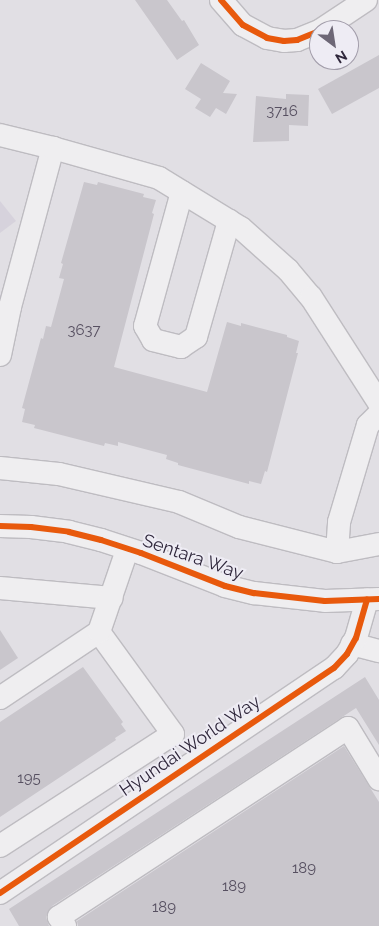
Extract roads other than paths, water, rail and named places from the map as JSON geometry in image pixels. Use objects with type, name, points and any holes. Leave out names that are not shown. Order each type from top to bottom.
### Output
[{"type":"street","points":[[220,0],[243,25],[267,38],[284,41],[297,40],[309,35]]},
{"type":"street","points":[[336,20],[366,0]]},
{"type":"street","points":[[0,135],[159,178],[241,228],[288,270],[312,297],[379,403]]},
{"type":"street","points":[[0,355],[5,305],[53,148]]},
{"type":"street","points":[[182,192],[145,326],[153,340],[182,346],[196,337],[229,221]]},
{"type":"street","points":[[337,552],[339,522],[368,425],[379,414]]},
{"type":"street","points":[[0,468],[59,474],[179,502],[239,527],[337,552],[379,544]]},
{"type":"street","name":"Sentara Way","points":[[0,526],[31,527],[69,532],[102,540],[225,586],[254,593],[299,599],[373,599]]},
{"type":"street","points":[[0,698],[99,632],[127,550]]},
{"type":"street","points":[[0,588],[112,598]]},
{"type":"street","name":"Hyundai World Way","points":[[0,893],[334,668],[352,644],[373,599]]},
{"type":"street","points":[[99,632],[193,762]]},
{"type":"street","points":[[352,644],[379,651]]},
{"type":"street","points":[[65,926],[59,916],[348,728],[379,778]]},
{"type":"street","points":[[0,846],[173,734]]}]
